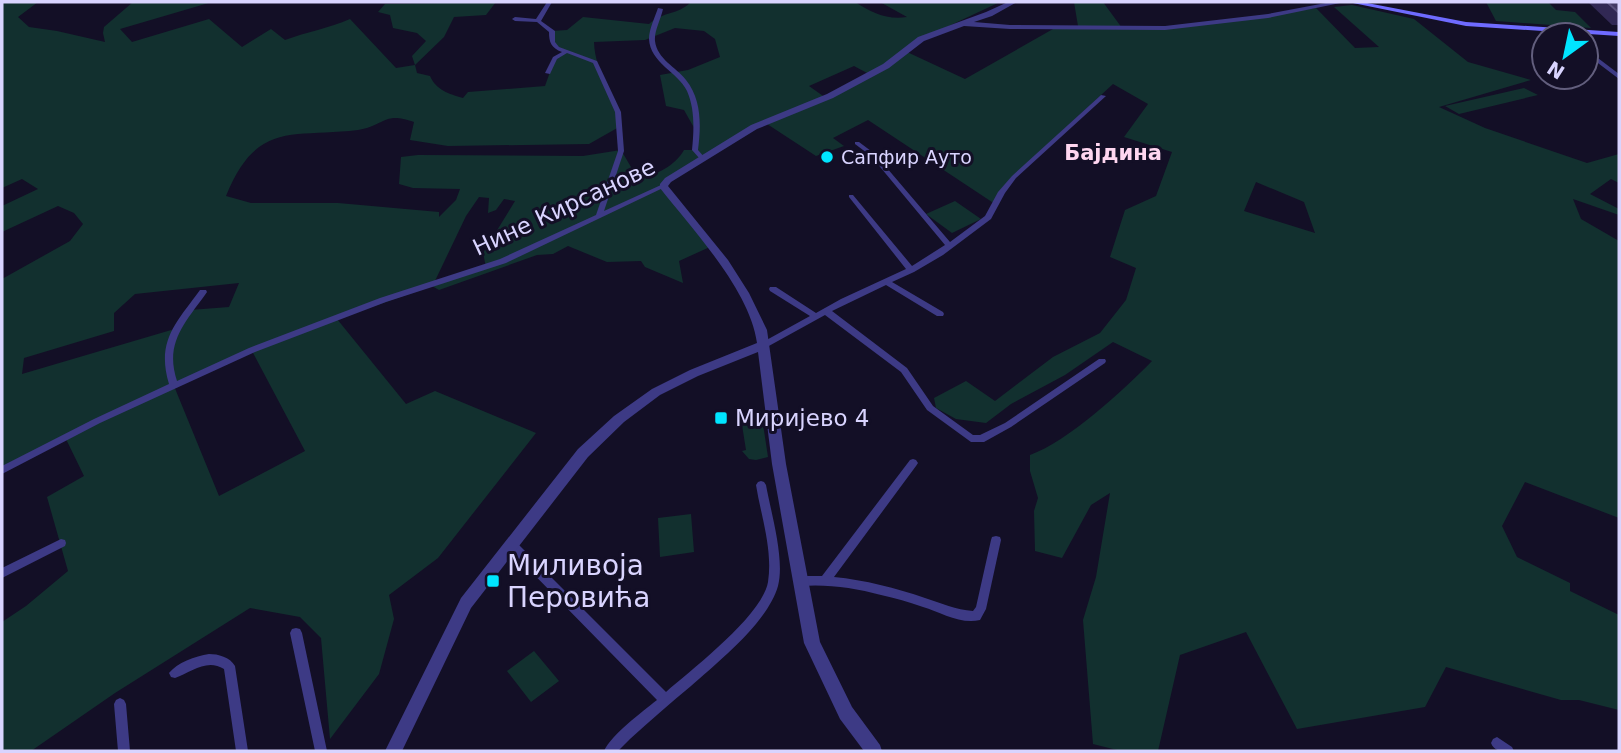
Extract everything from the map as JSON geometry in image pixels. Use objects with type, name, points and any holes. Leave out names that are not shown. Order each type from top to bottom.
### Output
[{"type":"main road","points":[[1352,2],[1449,21],[1530,30]]},
{"type":"main road","points":[[1600,34],[1619,34]]},
{"type":"street","points":[[538,21],[549,2]]},
{"type":"street","name":"Нине Кирсанове","points":[[2,470],[252,351],[336,318],[503,261],[663,186],[702,158],[764,122],[842,90],[899,58],[921,39],[989,14],[1013,2]]},
{"type":"street","points":[[955,26],[1165,28],[1268,16],[1341,2]]},
{"type":"street","points":[[660,9],[652,40],[663,65],[677,74],[692,95],[696,110],[695,150],[702,158]]},
{"type":"street","points":[[515,19],[538,21],[552,31],[552,42],[565,52],[595,62],[618,112],[621,151],[599,216]]},
{"type":"street","points":[[548,73],[555,58],[565,52]]},
{"type":"street","points":[[1600,62],[1619,77]]},
{"type":"street","points":[[393,751],[460,613],[583,453],[619,419],[670,385],[764,345],[826,311],[911,270],[950,246],[989,218],[1002,192],[1014,177],[1103,96]]},
{"type":"street","points":[[857,143],[873,155],[950,246]]},
{"type":"street","points":[[663,186],[734,278],[754,314],[764,345],[779,464],[812,643],[825,675],[846,713],[874,751]]},
{"type":"street","points":[[852,196],[911,270]]},
{"type":"street","points":[[887,282],[940,314]]},
{"type":"street","points":[[773,289],[817,317]]},
{"type":"street","points":[[174,386],[166,367],[166,349],[203,292]]},
{"type":"street","points":[[826,311],[904,370],[930,408],[971,438],[981,439],[1008,425],[1102,361]]},
{"type":"street","points":[[825,579],[913,463]]},
{"type":"street","points":[[610,751],[664,699],[746,629],[761,612],[771,594],[773,558],[761,485]]},
{"type":"street","points":[[801,581],[825,579],[898,594],[963,614],[976,615],[981,608],[996,540]]},
{"type":"street","points":[[2,573],[61,543]]},
{"type":"street","points":[[511,544],[664,699]]},
{"type":"street","points":[[296,633],[321,751]]},
{"type":"street","points":[[174,673],[205,659],[215,658],[229,666],[242,751]]},
{"type":"street","points":[[120,704],[124,751]]},
{"type":"green space","points":[[2,2],[38,2],[18,17],[29,27],[105,42],[104,27],[133,2],[212,2],[120,29],[132,42],[209,19],[242,47],[271,29],[285,40],[350,19],[396,68],[415,65],[417,73],[430,76],[439,88],[463,98],[468,92],[545,86],[555,58],[564,52],[552,42],[552,31],[567,30],[583,17],[649,24],[691,2],[855,2],[880,15],[900,18],[907,17],[880,2],[1000,2],[921,39],[907,52],[965,79],[1053,29],[1078,26],[1074,2],[1103,2],[1122,28],[1195,24],[1316,8],[1355,48],[1379,47],[1334,7],[1352,5],[1414,19],[1468,62],[1530,80],[1439,107],[1485,128],[1587,163],[1619,154],[1619,183],[1611,179],[1590,194],[1619,209],[1619,215],[1573,199],[1581,219],[1619,241],[1619,518],[1525,482],[1502,526],[1517,557],[1570,583],[1570,591],[1619,615],[1619,710],[1579,700],[1561,700],[1446,667],[1425,707],[1297,729],[1246,632],[1180,655],[1158,751],[1121,751],[1093,744],[1083,620],[1096,577],[1110,493],[1091,505],[1062,558],[1035,551],[1034,511],[1038,498],[1030,471],[1030,455],[1061,439],[1077,427],[1111,400],[1152,361],[1113,342],[1065,375],[1011,404],[986,423],[956,419],[936,408],[934,398],[966,381],[995,401],[1053,357],[1100,333],[1126,300],[1136,268],[1110,257],[1125,210],[1156,196],[1172,152],[1124,137],[1148,104],[1113,84],[1020,170],[995,204],[868,120],[833,138],[844,146],[816,156],[764,122],[663,186],[712,246],[679,261],[683,283],[645,267],[641,261],[607,262],[568,246],[553,254],[537,255],[439,290],[432,286],[337,319],[406,404],[435,391],[536,433],[438,558],[389,595],[394,619],[379,674],[330,739],[321,638],[300,617],[250,608],[115,693],[31,751],[2,751],[2,622],[68,571],[47,497],[84,476],[65,437],[2,470],[2,279],[70,241],[83,224],[74,213],[58,206],[2,232],[2,206],[38,189],[22,179],[2,188]],"holes":[[[675,28],[704,31],[715,39],[720,57],[688,70],[660,75],[666,106],[684,110],[697,133],[695,150],[684,150],[676,161],[652,175],[638,179],[621,150],[583,156],[418,155],[401,157],[399,184],[413,188],[460,189],[456,200],[439,217],[439,212],[338,203],[251,203],[226,196],[250,155],[264,144],[295,134],[358,130],[396,118],[414,122],[410,140],[448,146],[589,144],[619,127],[614,105],[595,54],[594,42],[645,40]],[[854,66],[869,74],[826,98],[809,86]],[[1256,182],[1304,202],[1315,233],[1244,211]],[[479,197],[489,198],[488,213],[496,210],[504,199],[515,201],[483,253],[486,267],[434,283],[466,216]],[[239,283],[229,307],[190,310],[178,328],[22,374],[24,358],[114,331],[114,313],[135,294]],[[252,351],[305,451],[219,496],[174,386]]]},
{"type":"green space","points":[[496,2],[486,15],[454,17],[444,37],[415,65],[412,56],[426,41],[417,33],[393,28],[390,15],[378,12],[385,4]]},
{"type":"green space","points":[[1486,2],[1548,2],[1556,10],[1575,12],[1584,21],[1530,21],[1530,24],[1496,21]]},
{"type":"green space","points":[[1524,88],[1538,95],[1459,114],[1445,106]]},
{"type":"green space","points":[[955,201],[981,219],[952,233],[926,214]]},
{"type":"green space","points":[[761,411],[768,457],[756,460],[749,459],[742,451],[746,450],[742,425],[738,425],[743,415]]},
{"type":"green space","points":[[691,514],[694,552],[660,557],[658,518]]},
{"type":"green space","points":[[534,651],[559,681],[531,702],[507,671]]},
{"type":"building","points":[[1607,2],[1619,2],[1619,13]]},
{"type":"place","name":"Сапфир Ауто","points":[[827,157]]},
{"type":"place","name":"Миријево 4","points":[[721,418]]},
{"type":"place","name":"Миливоја Перовића","points":[[493,581]]},
{"type":"district","name":"Бајдина","points":[[1113,153]]}]
